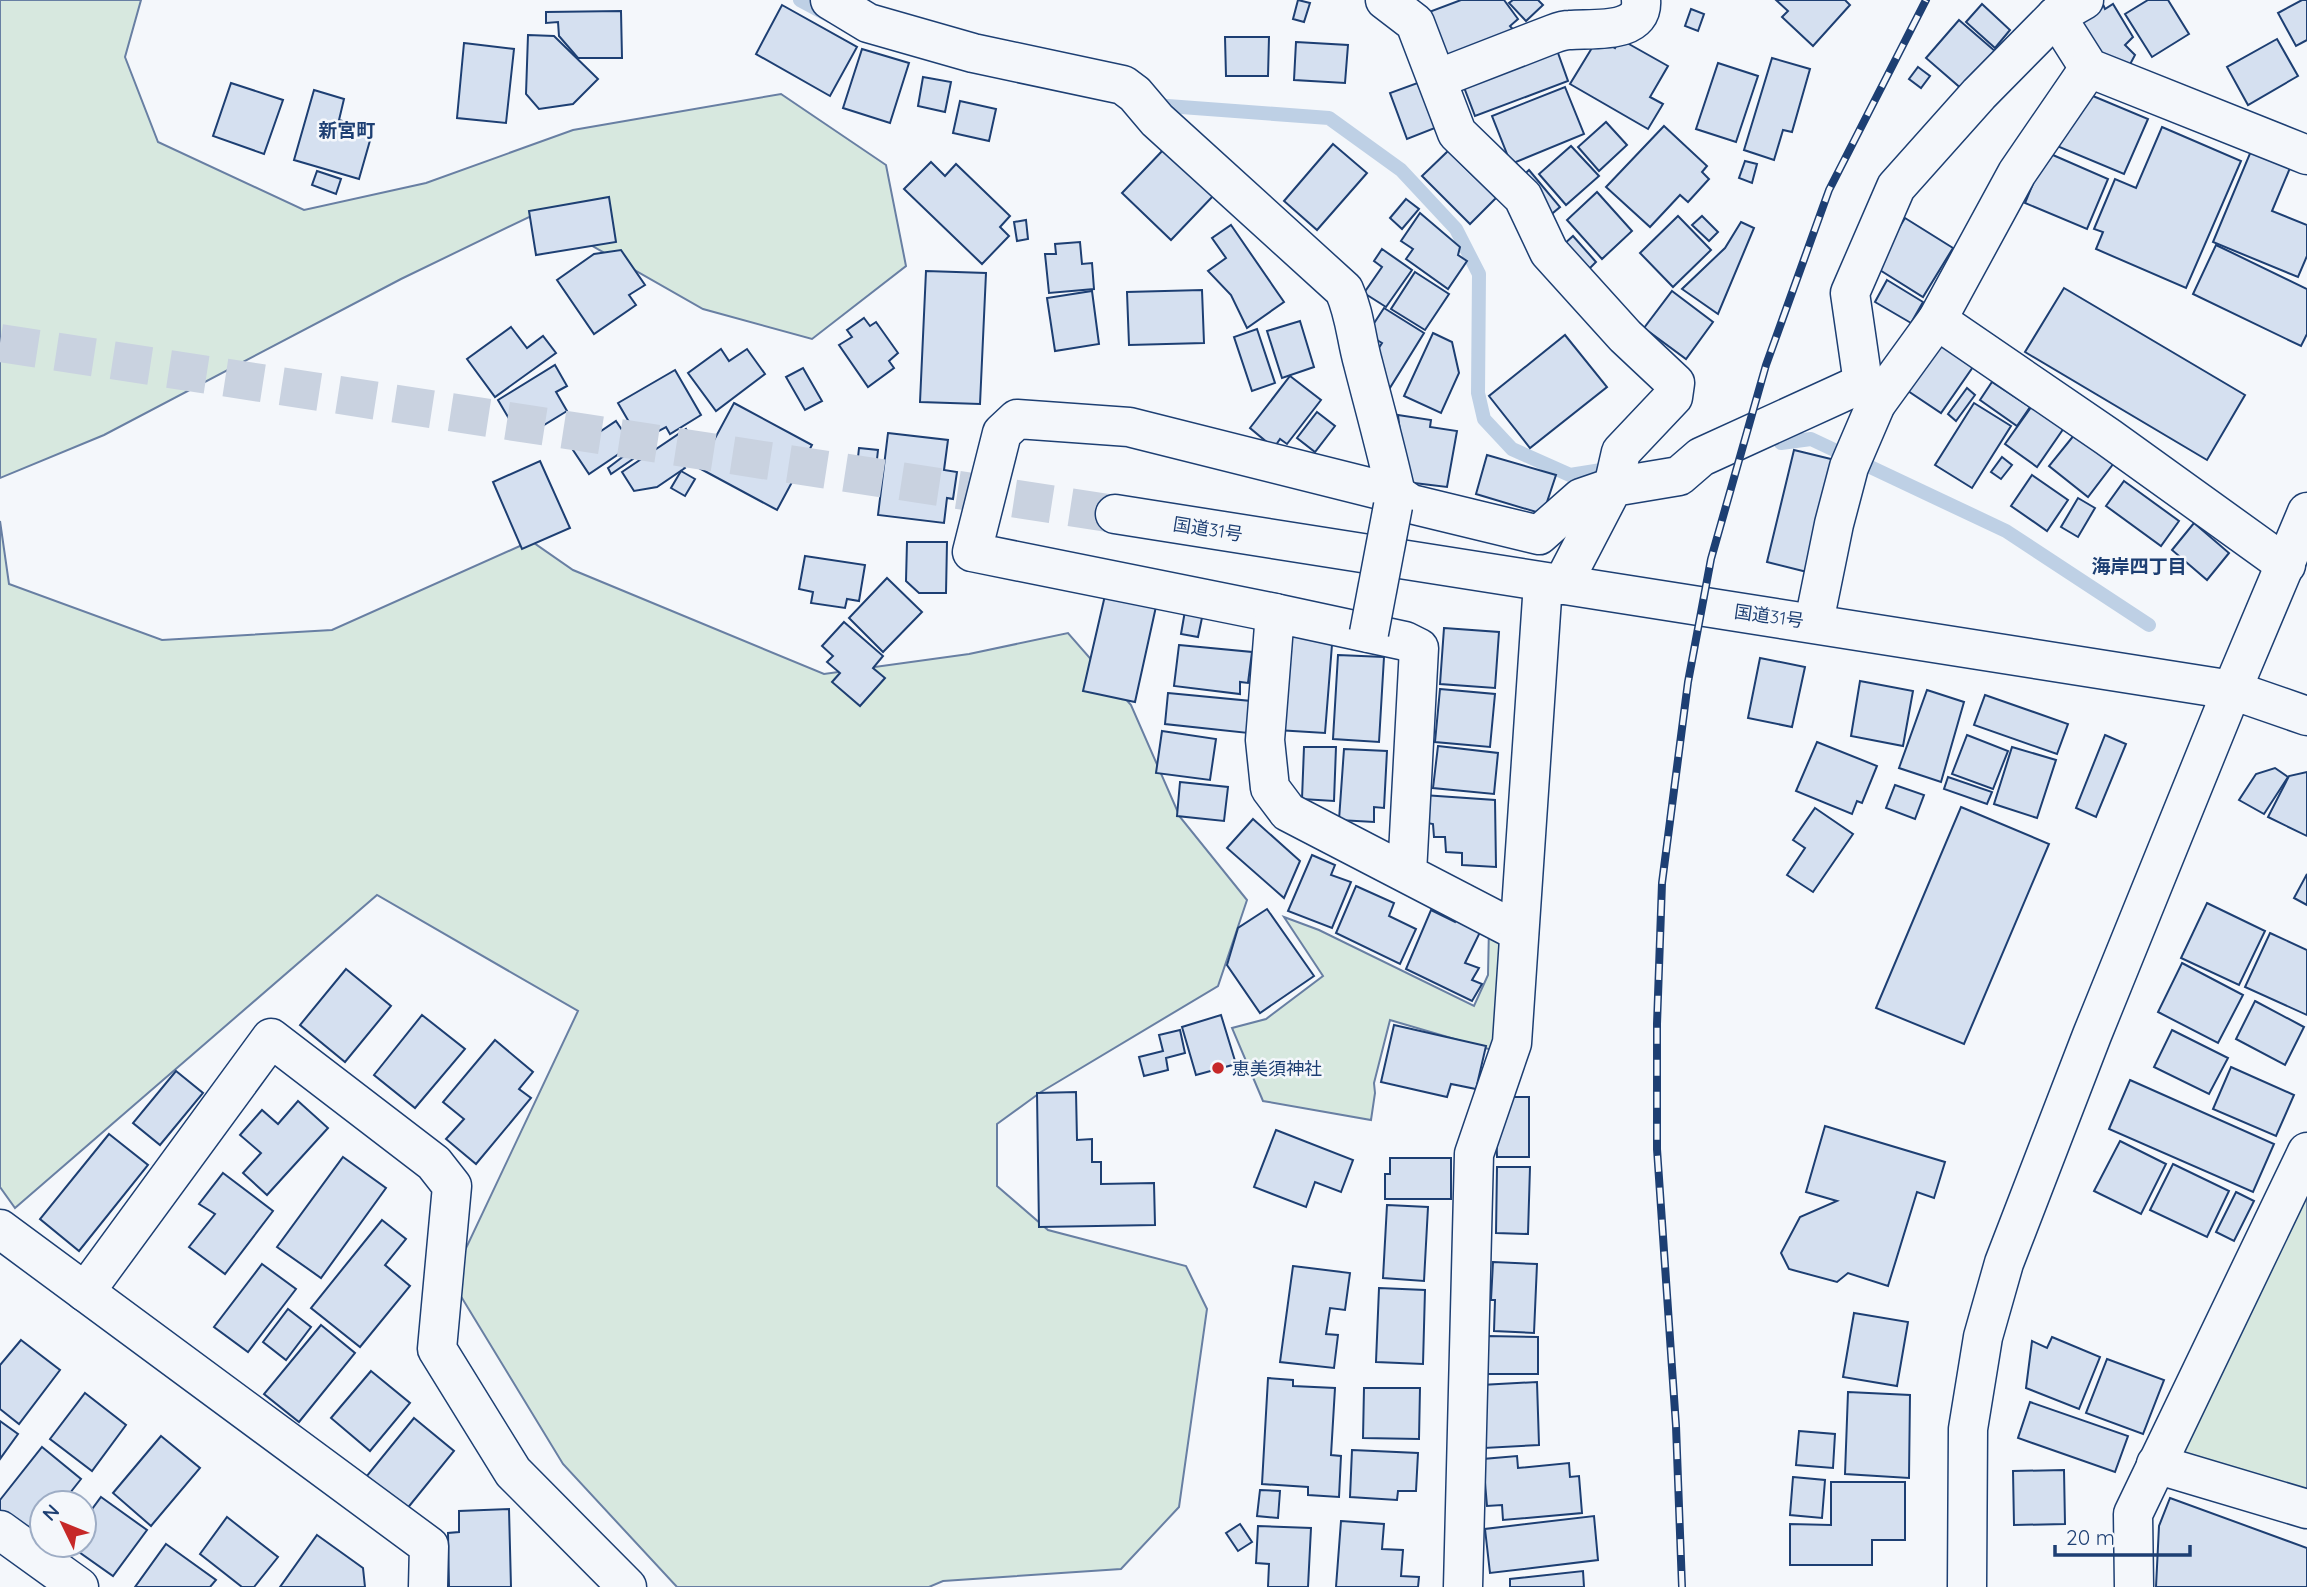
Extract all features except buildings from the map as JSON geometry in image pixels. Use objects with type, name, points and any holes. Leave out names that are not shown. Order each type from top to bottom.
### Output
[{"type":"main road","points":[[830,0],[868,23],[973,53],[1123,86],[1344,290],[1354,312],[1362,360],[1382,432],[1394,500],[1369,633]]},
{"type":"main road","points":[[1385,0],[1415,23],[1457,133],[1523,197],[1549,252],[1625,336],[1675,383],[1673,397],[1616,473],[1553,584],[1519,932],[1512,1043],[1474,1154],[1464,1587]]},
{"type":"main road","points":[[1437,79],[1553,34],[1570,30],[1614,28],[1631,21],[1638,14],[1641,0]]},
{"type":"main road","points":[[1814,622],[1834,524],[1869,394],[1850,293],[1896,187],[1979,94],[2070,8],[2089,68]]},
{"type":"main road","points":[[2089,68],[2307,155]]},
{"type":"main road","points":[[1407,873],[1419,648],[1405,641],[1369,633],[972,552],[1002,433],[1017,419],[1129,427],[1394,500],[1539,535],[1581,498],[1616,473],[1679,476],[1701,457],[1869,394],[1937,320],[2017,173],[2089,68]]},
{"type":"main road","points":[[1937,320],[2108,437],[2286,565]]},
{"type":"main road","points":[[1967,1587],[1968,1429],[1983,1337],[2004,1263],[2092,1035],[2307,512]]},
{"type":"main road","name":"国道31号","points":[[1115,514],[1553,584],[1814,622],[2232,690],[2307,716]]},
{"type":"main road","points":[[1275,613],[1265,740],[1270,788],[1288,812],[1519,932]]},
{"type":"main road","points":[[86,1292],[271,1038],[434,1163],[452,1186],[437,1349],[513,1472],[627,1587]]},
{"type":"main road","points":[[2134,1587],[2133,1514],[2307,1152]]},
{"type":"main road","points":[[0,1229],[429,1546],[428,1587]]},
{"type":"main road","points":[[2156,1464],[2307,1509]]},
{"type":"main road","points":[[0,1530],[79,1587]]},
{"type":"shaded area","points":[[0,0],[141,0],[125,57],[158,142],[304,210],[426,183],[573,130],[781,94],[886,165],[906,266],[812,339],[703,309],[587,243],[529,217],[401,279],[104,435],[0,478]]},
{"type":"shaded area","points":[[0,521],[9,584],[162,640],[332,630],[531,541],[573,570],[824,674],[969,654],[1068,633],[1131,705],[1180,817],[1247,900],[1218,986],[1041,1092],[997,1124],[997,1186],[1048,1230],[1186,1266],[1207,1309],[1179,1507],[1121,1569],[943,1581],[929,1587],[677,1587],[563,1464],[451,1280],[578,1011],[377,895],[15,1208],[0,1187]]},
{"type":"shaded area","points":[[1284,917],[1319,930],[1474,1006],[1488,975],[1489,926],[1513,935],[1502,1053],[1390,1020],[1374,1083],[1371,1120],[1263,1101],[1232,1028],[1266,1019],[1323,976]]},
{"type":"shaded area","points":[[2307,1165],[2307,1502],[2165,1461]]},
{"type":"waterway","points":[[800,0],[830,16]]},
{"type":"waterway","points":[[1154,105],[1329,118],[1401,170],[1456,229],[1479,274],[1478,393],[1484,419],[1512,449],[1570,475],[1614,468]]},
{"type":"waterway","points":[[1781,443],[1811,439],[2006,531],[2149,625]]},
{"type":"tunnel","points":[[0,343],[1115,514]]},
{"type":"railway","points":[[1682,1587],[1676,1426],[1657,1149],[1657,1024],[1662,883],[1688,682],[1711,559],[1766,365],[1829,190],[1926,0]]},
{"type":"place","name":"恵美須神社","points":[[1218,1068]]},
{"type":"district","name":"新宮町","points":[[347,130]]},
{"type":"district","name":"海岸四丁目","points":[[2139,566]]}]
